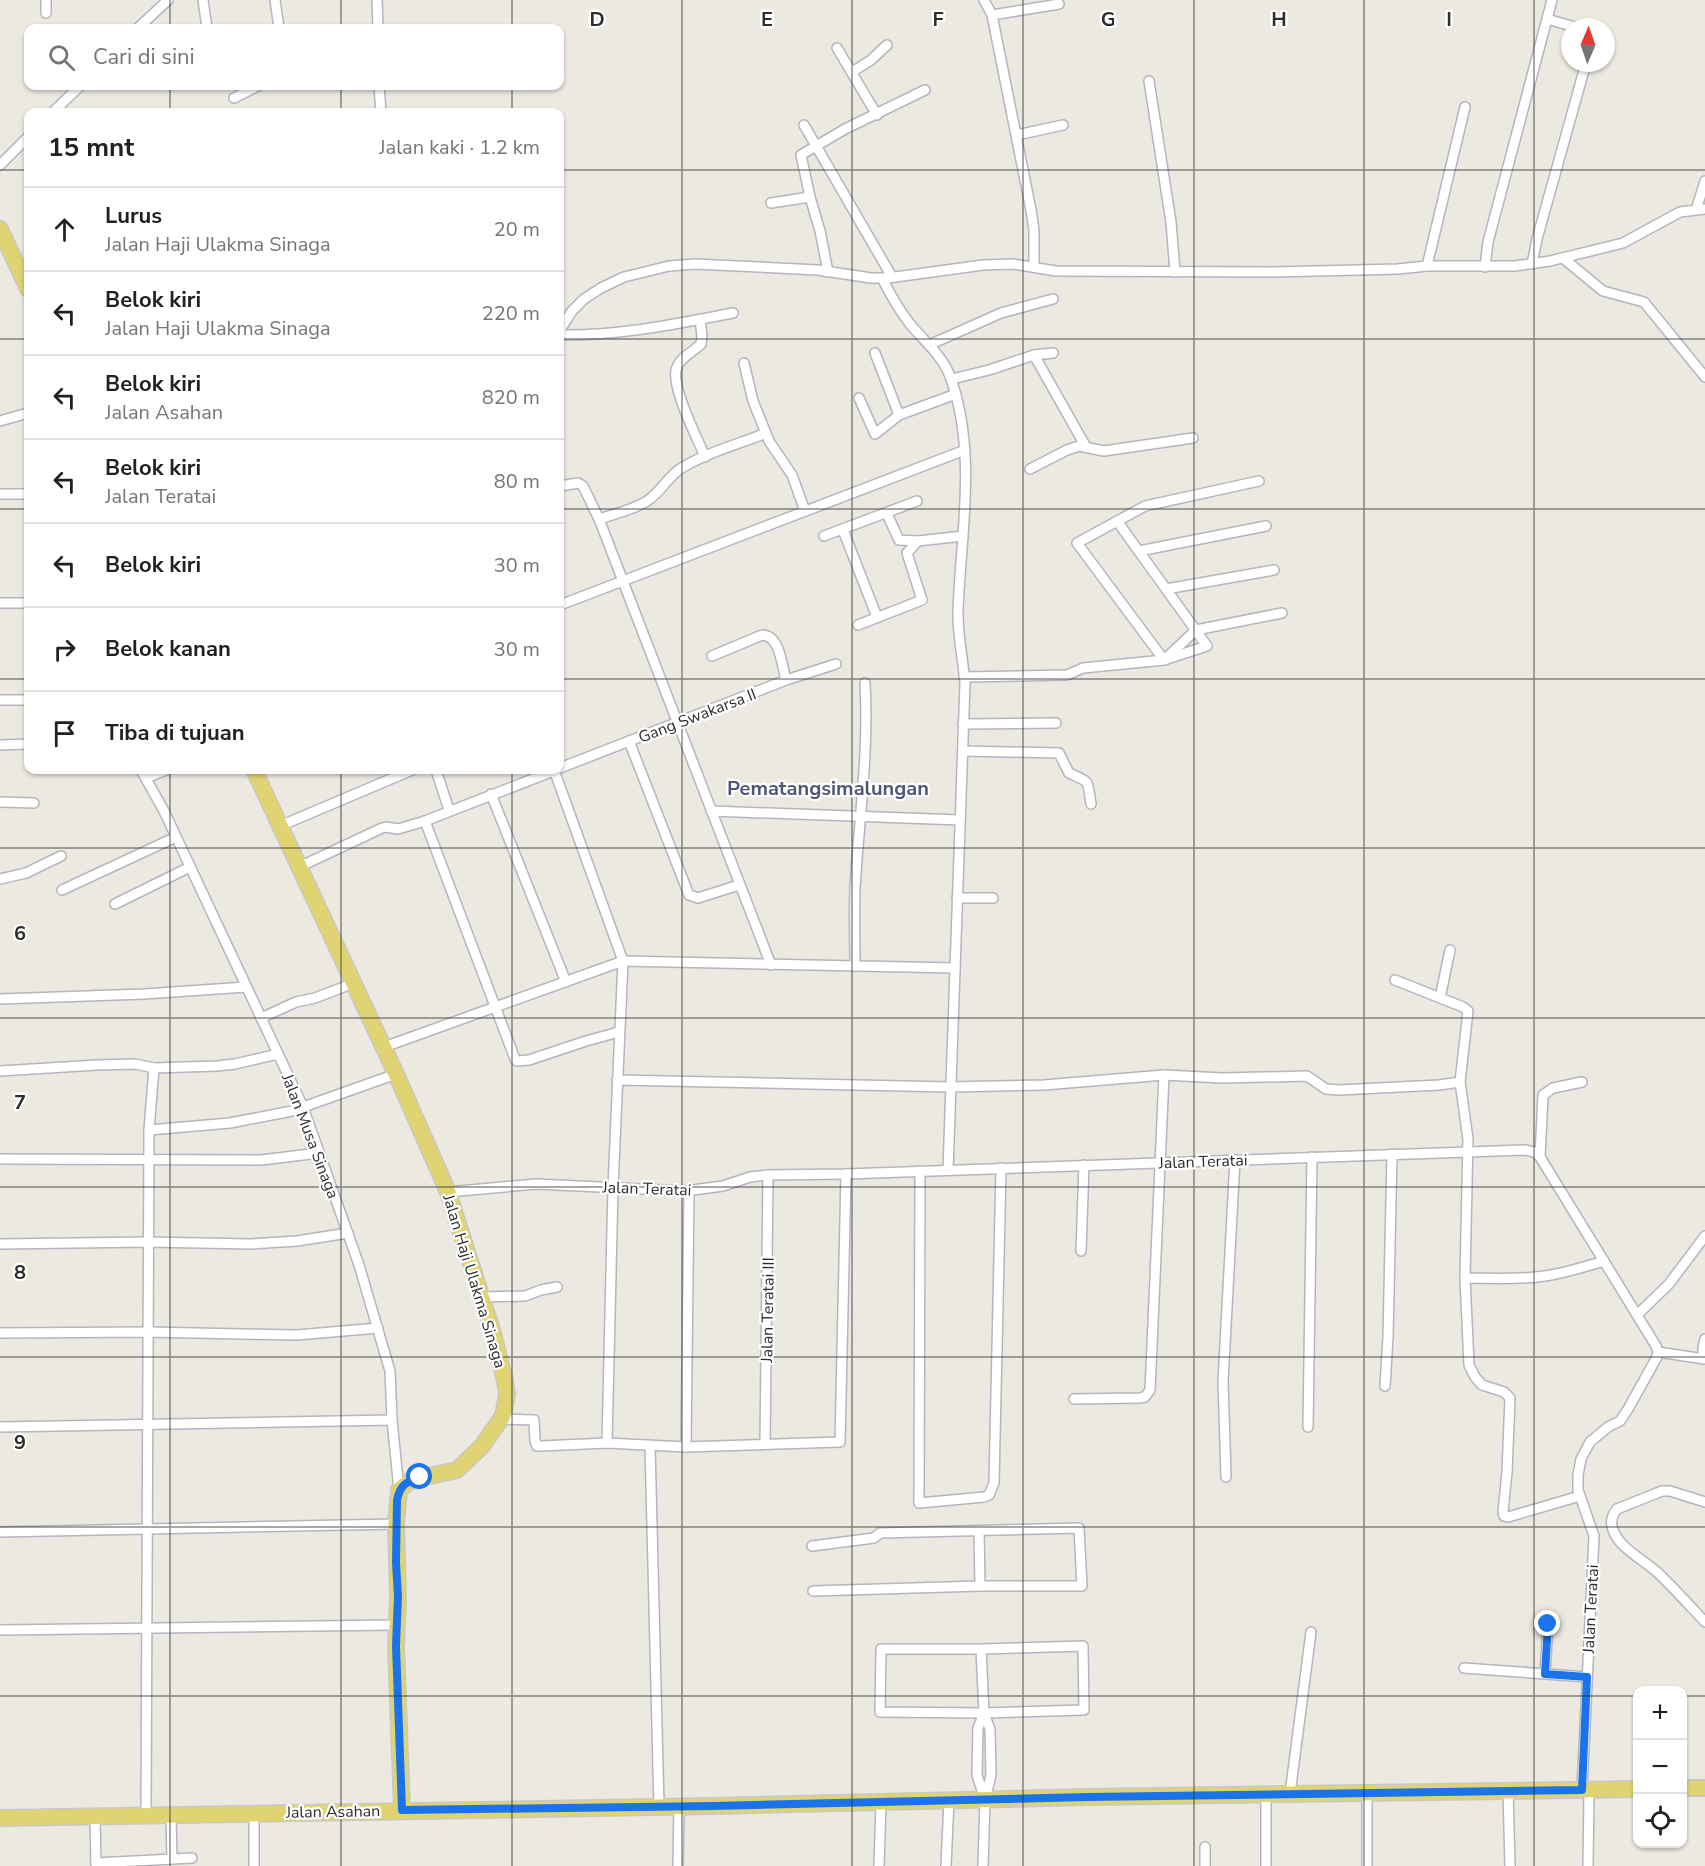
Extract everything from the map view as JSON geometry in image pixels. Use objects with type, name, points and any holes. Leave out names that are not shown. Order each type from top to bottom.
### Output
[{"type":"main road","points":[[0,229],[24,280]]},
{"type":"main road","name":"Jalan Haji Ulakma Sinaga","points":[[256,774],[384,1047],[448,1192],[493,1333],[506,1387],[506,1405],[501,1419],[482,1446],[457,1470],[420,1477],[399,1490]]},
{"type":"main road","points":[[399,1490],[396,1524],[398,1596],[396,1625],[402,1810]]},
{"type":"main road","points":[[1687,1788],[1705,1788]]},
{"type":"main road","name":"Jalan Asahan","points":[[0,1818],[1633,1789]]},
{"type":"street","points":[[46,0],[46,13]]},
{"type":"street","points":[[142,24],[168,0]]},
{"type":"street","points":[[203,0],[206,24]]},
{"type":"street","points":[[275,0],[278,24]]},
{"type":"street","points":[[377,0],[378,24]]},
{"type":"street","points":[[984,0],[993,15],[1017,135],[1034,230],[1034,267]]},
{"type":"street","points":[[1485,267],[1491,231],[1552,0]]},
{"type":"street","points":[[993,15],[1059,4]]},
{"type":"street","points":[[1547,19],[1561,23]]},
{"type":"street","points":[[852,72],[871,60],[887,45]]},
{"type":"street","points":[[837,48],[877,115]]},
{"type":"street","points":[[1532,264],[1533,252],[1583,72]]},
{"type":"street","points":[[1149,81],[1171,222],[1175,272]]},
{"type":"street","points":[[57,108],[76,90]]},
{"type":"street","points":[[234,98],[250,90]]},
{"type":"street","points":[[379,90],[381,108]]},
{"type":"street","points":[[828,272],[801,155],[845,129],[925,90]]},
{"type":"street","points":[[1427,266],[1465,106]]},
{"type":"street","points":[[804,125],[887,277],[895,302],[910,324],[945,365],[952,379],[962,420],[966,473],[958,613],[964,677],[963,752],[948,1170]]},
{"type":"street","points":[[1017,135],[1063,125]]},
{"type":"street","points":[[0,165],[24,141]]},
{"type":"street","points":[[564,324],[584,299],[624,277],[669,266],[695,264],[887,277],[983,265],[1013,264],[1056,272],[1274,272],[1532,264],[1623,243],[1672,215],[1701,209],[1705,181]]},
{"type":"street","points":[[771,203],[810,197]]},
{"type":"street","points":[[1563,258],[1603,291],[1644,302],[1705,377]]},
{"type":"street","points":[[930,345],[1000,313],[1053,299]]},
{"type":"street","points":[[564,316],[572,311]]},
{"type":"street","points":[[564,335],[639,331],[733,313]]},
{"type":"street","points":[[700,319],[701,344],[683,357],[674,375],[675,385],[705,457]]},
{"type":"street","points":[[875,353],[899,416]]},
{"type":"street","points":[[952,379],[1034,355],[1053,353]]},
{"type":"street","points":[[1034,355],[1086,447]]},
{"type":"street","points":[[744,363],[753,401],[766,433],[792,476],[805,511]]},
{"type":"street","points":[[859,398],[875,434],[899,416],[956,394]]},
{"type":"street","points":[[0,422],[24,414]]},
{"type":"street","points":[[599,519],[645,502],[679,470],[766,433]]},
{"type":"street","points":[[1030,469],[1072,448],[1086,447],[1104,451],[1193,438]]},
{"type":"street","points":[[564,603],[965,450]]},
{"type":"street","points":[[1164,660],[1077,543],[1145,506],[1258,481]]},
{"type":"street","points":[[564,485],[578,483],[583,486],[599,519],[771,965]]},
{"type":"street","points":[[0,494],[24,494]]},
{"type":"street","points":[[824,536],[918,501]]},
{"type":"street","points":[[887,514],[899,540],[918,541],[963,536]]},
{"type":"street","points":[[964,677],[1066,675],[1083,668],[1164,660],[1207,646],[1117,521]]},
{"type":"street","points":[[1139,552],[1266,526]]},
{"type":"street","points":[[843,530],[877,617]]},
{"type":"street","points":[[858,625],[922,600],[907,553],[918,541]]},
{"type":"street","points":[[1166,589],[1274,570]]},
{"type":"street","points":[[0,603],[24,603]]},
{"type":"street","points":[[1164,660],[1196,630],[1282,613]]},
{"type":"street","points":[[712,656],[762,635],[768,635],[776,644],[786,680]]},
{"type":"street","name":"Gang Swakarsa II","points":[[564,766],[786,680],[836,664]]},
{"type":"street","points":[[855,966],[855,889],[861,816],[865,683]]},
{"type":"street","points":[[0,700],[24,700]]},
{"type":"street","points":[[963,724],[1056,723]]},
{"type":"street","points":[[629,741],[689,895],[698,898],[739,885]]},
{"type":"street","points":[[0,745],[24,744]]},
{"type":"street","points":[[963,752],[1059,753],[1069,773],[1083,778],[1087,783],[1090,804]]},
{"type":"street","name":"Jalan Musa Sinaga","points":[[143,774],[176,837],[303,1107],[359,1265],[390,1371],[399,1490]]},
{"type":"street","points":[[280,826],[403,774]]},
{"type":"street","points":[[436,774],[449,810]]},
{"type":"street","name":"Gang Swakarsa II","points":[[299,867],[382,828],[398,830],[543,774]]},
{"type":"street","points":[[558,774],[623,961],[613,1187],[607,1443]]},
{"type":"street","points":[[491,794],[566,982]]},
{"type":"street","points":[[0,802],[34,803]]},
{"type":"street","points":[[711,811],[960,820]]},
{"type":"street","points":[[425,820],[517,1061],[529,1060],[619,1032]]},
{"type":"street","points":[[62,890],[176,837]]},
{"type":"street","points":[[0,879],[26,873],[61,856]]},
{"type":"street","points":[[114,904],[190,867]]},
{"type":"street","points":[[957,898],[993,898]]},
{"type":"street","points":[[1440,998],[1449,950]]},
{"type":"street","points":[[384,1047],[623,961],[955,968]]},
{"type":"street","points":[[1395,980],[1468,1011],[1460,1082],[1468,1152],[1465,1278],[1469,1365],[1482,1385],[1504,1392],[1510,1398],[1504,1516],[1580,1496],[1578,1475],[1581,1458],[1590,1443],[1608,1427],[1620,1421],[1658,1352],[1540,1157],[1543,1095],[1553,1088],[1582,1082]]},
{"type":"street","points":[[261,1018],[297,1002],[315,998],[354,983]]},
{"type":"street","points":[[0,999],[144,994],[246,987]]},
{"type":"street","points":[[0,1071],[97,1065],[135,1064],[154,1068],[235,1064],[278,1054]]},
{"type":"street","points":[[146,1815],[149,1130],[154,1068]]},
{"type":"street","points":[[149,1130],[257,1119],[303,1107],[396,1074]]},
{"type":"street","points":[[617,1080],[951,1087],[1044,1085],[1164,1075],[1223,1078],[1307,1076],[1326,1089],[1339,1090],[1460,1082]]},
{"type":"street","points":[[1074,1399],[1140,1398],[1145,1397],[1150,1390],[1164,1075]]},
{"type":"street","name":"Jalan Teratai","points":[[448,1192],[536,1184],[689,1190],[723,1186],[750,1177],[768,1175],[1392,1154],[1524,1150],[1535,1152],[1540,1157]]},
{"type":"street","points":[[0,1160],[261,1160],[319,1152]]},
{"type":"street","points":[[1385,1386],[1392,1154]]},
{"type":"street","points":[[1308,1427],[1312,1157]]},
{"type":"street","points":[[1226,1477],[1223,1381],[1235,1160]]},
{"type":"street","points":[[1081,1251],[1084,1165]]},
{"type":"street","points":[[920,1171],[919,1503],[984,1497],[989,1495],[993,1483],[1001,1168]]},
{"type":"street","points":[[501,1419],[534,1420],[537,1446],[607,1443],[686,1447],[840,1442],[846,1174]]},
{"type":"street","name":"Jalan Teratai III","points":[[765,1444],[768,1175]]},
{"type":"street","points":[[686,1447],[689,1190]]},
{"type":"street","points":[[0,1244],[275,1243],[348,1233]]},
{"type":"street","points":[[1636,1315],[1669,1284],[1705,1236]]},
{"type":"street","points":[[1465,1278],[1544,1276],[1604,1261]]},
{"type":"street","points":[[482,1297],[525,1296],[557,1287]]},
{"type":"street","points":[[0,1334],[148,1332],[297,1335],[378,1328]]},
{"type":"street","points":[[1658,1352],[1704,1359],[1702,1347],[1705,1339]]},
{"type":"street","points":[[0,1427],[392,1420]]},
{"type":"street","points":[[650,1446],[659,1807]]},
{"type":"street","points":[[1705,1502],[1670,1491],[1662,1491],[1617,1509],[1612,1514],[1611,1521],[1613,1532],[1629,1551],[1654,1569],[1705,1622]]},
{"type":"street","name":"Jalan Teratai","points":[[1580,1496],[1594,1536],[1587,1677],[1585,1790],[1588,1866]]},
{"type":"street","points":[[0,1532],[396,1524]]},
{"type":"street","points":[[812,1546],[874,1538],[880,1533],[1079,1528],[1082,1586],[981,1586],[813,1591]]},
{"type":"street","points":[[979,1531],[981,1586]]},
{"type":"street","points":[[1545,1674],[1548,1624]]},
{"type":"street","points":[[0,1630],[396,1625]]},
{"type":"street","points":[[1290,1794],[1311,1632]]},
{"type":"street","points":[[1083,1646],[1084,1710],[984,1713],[880,1712],[881,1648],[981,1649],[1083,1646]]},
{"type":"street","points":[[981,1649],[984,1713],[978,1728],[977,1775],[985,1800],[983,1866]]},
{"type":"street","points":[[1464,1668],[1587,1677]]},
{"type":"street","points":[[1508,1791],[1510,1866]]},
{"type":"street","points":[[1367,1793],[1367,1866]]},
{"type":"street","points":[[1266,1795],[1266,1866]]},
{"type":"street","points":[[946,1866],[949,1800]]},
{"type":"street","points":[[879,1866],[881,1802]]},
{"type":"street","points":[[678,1866],[679,1806]]},
{"type":"street","points":[[254,1813],[254,1866]]},
{"type":"street","points":[[171,1815],[172,1859]]},
{"type":"street","points":[[95,1816],[96,1864],[192,1858]]},
{"type":"street","points":[[1204,1866],[1205,1847]]},
{"type":"district","name":"Pematangsimalungan","points":[[828,788]]},
{"type":"route","points":[[420,1477],[404,1485],[399,1490],[397,1500],[396,1646],[402,1810],[1582,1790],[1587,1677],[1545,1674],[1548,1624]]}]
